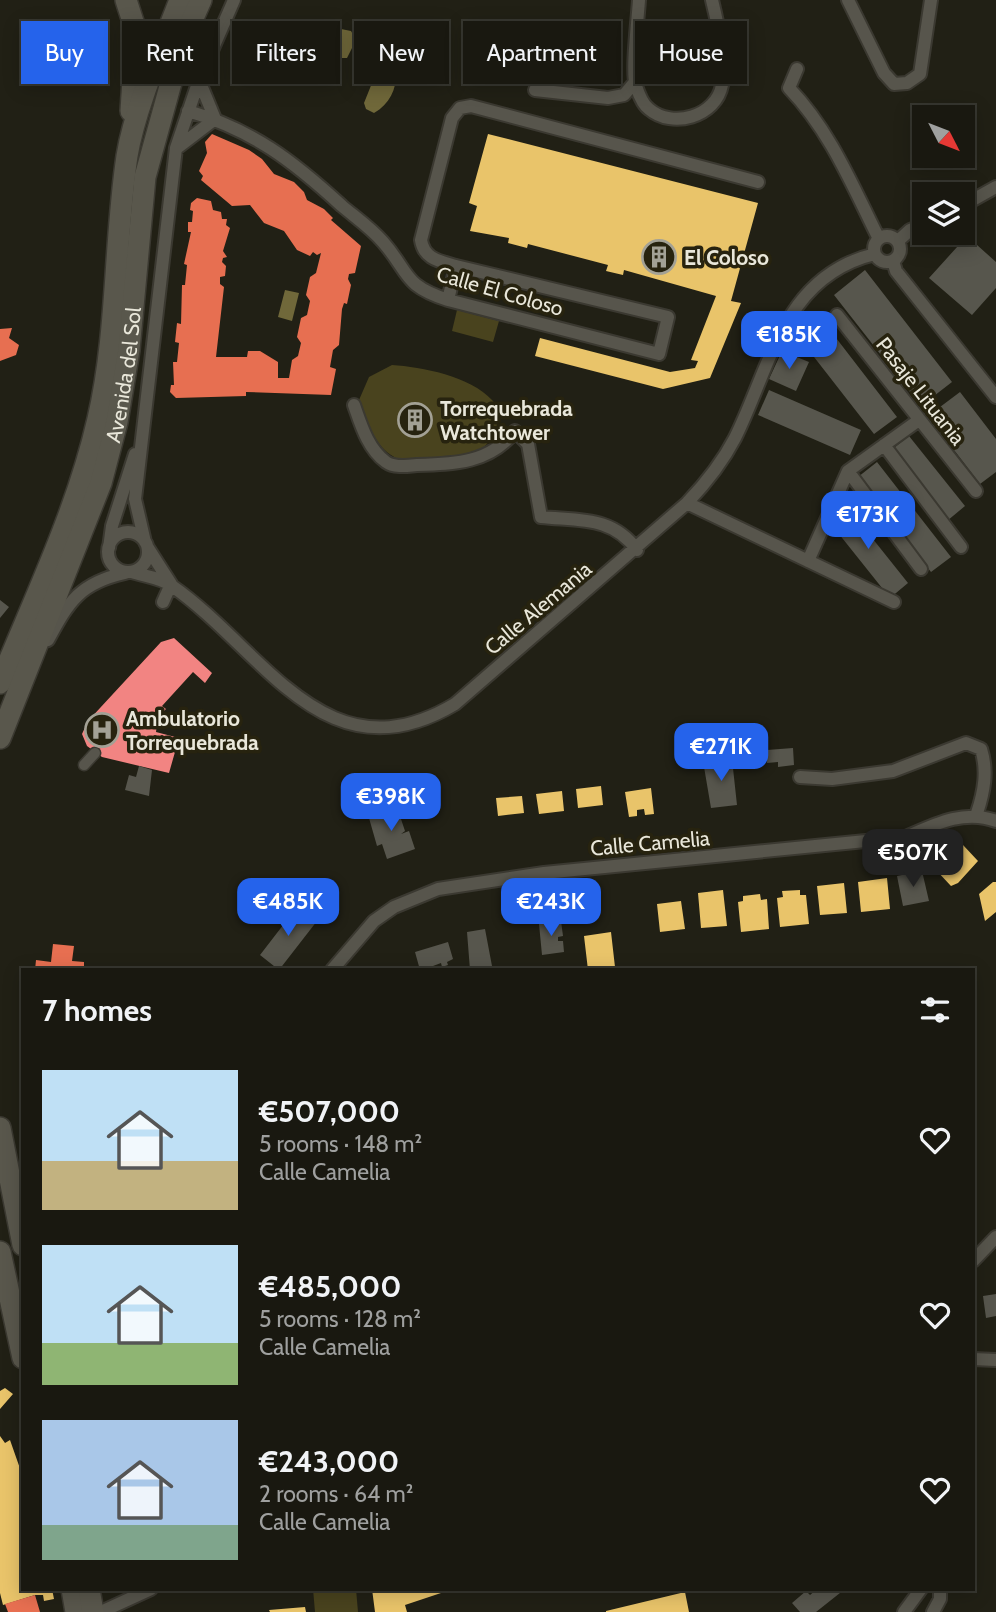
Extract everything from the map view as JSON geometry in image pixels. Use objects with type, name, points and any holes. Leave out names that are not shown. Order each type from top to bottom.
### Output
[{"type":"main road","points":[[126,0],[136,31],[127,154]]},
{"type":"main road","name":"Avenida del Sol","points":[[0,683],[83,477],[98,417],[110,347],[127,154],[152,74],[180,0]]},
{"type":"main road","name":"Avenida del Sol","points":[[0,738],[101,483],[129,350],[145,177],[182,43],[201,0]]},
{"type":"main road","points":[[0,1128],[21,1235]]},
{"type":"main road","points":[[0,1252],[21,1349]]},
{"type":"main road","points":[[72,1591],[76,1612]]},
{"type":"main road","points":[[89,1591],[93,1612]]},
{"type":"street","points":[[218,38],[234,0]]},
{"type":"street","points":[[639,0],[634,83],[647,108],[669,119],[691,118],[711,106],[722,86],[719,30],[712,0]]},
{"type":"street","points":[[848,0],[884,73],[894,84],[907,83],[920,74],[931,0]]},
{"type":"street","points":[[797,69],[789,88],[812,113],[843,162],[879,239]]},
{"type":"street","points":[[535,90],[608,98],[624,95],[634,83]]},
{"type":"street","points":[[11,708],[71,599],[87,586],[143,566],[147,545],[135,499],[176,148],[198,84]]},
{"type":"street","points":[[176,148],[215,119],[202,84]]},
{"type":"street","points":[[449,300],[456,266],[430,258],[423,250],[421,240],[452,118],[460,108],[471,106],[758,183]]},
{"type":"street","name":"Calle El Coloso","points":[[188,111],[249,133],[285,156],[383,241],[411,283],[449,300],[659,354],[668,317],[456,266]]},
{"type":"street","points":[[975,199],[996,187]]},
{"type":"street","points":[[898,241],[912,229]]},
{"type":"street","points":[[891,236],[898,241],[899,254],[893,261],[885,262],[875,254],[874,246],[879,239],[891,236]]},
{"type":"street","name":"Calle Alemania","points":[[129,573],[171,584],[308,706],[337,720],[367,728],[397,728],[428,720],[455,704],[637,550],[714,475],[734,440],[781,328],[800,301],[829,274],[854,259],[875,254]]},
{"type":"street","points":[[893,261],[896,271],[996,397]]},
{"type":"street","name":"Pasaje Lituania","points":[[836,315],[976,491]]},
{"type":"street","points":[[354,405],[376,451],[387,463],[397,466],[458,464],[477,459],[503,445],[515,430],[528,444],[541,517],[607,524],[626,535],[637,550]]},
{"type":"street","points":[[808,561],[848,471],[919,420]]},
{"type":"street","points":[[129,573],[110,561],[108,548],[112,526],[145,424]]},
{"type":"street","points":[[884,445],[961,547]]},
{"type":"street","points":[[848,471],[921,569]]},
{"type":"street","points":[[687,503],[894,602]]},
{"type":"street","points":[[108,548],[122,533],[135,533],[147,545],[171,584],[163,602]]},
{"type":"street","points":[[800,777],[832,779],[893,771],[966,743],[981,749],[984,757],[984,792],[977,813],[996,821]]},
{"type":"street","points":[[84,765],[95,753]]},
{"type":"street","name":"Calle Camelia","points":[[334,968],[374,920],[394,907],[438,889],[544,873],[906,837],[939,823],[977,813]]},
{"type":"street","points":[[975,1259],[996,1237]]},
{"type":"street","points":[[975,1359],[996,1360]]},
{"type":"street","points":[[101,1612],[147,1591]]},
{"type":"street","points":[[904,1612],[920,1591]]},
{"type":"street","points":[[933,1612],[940,1599],[940,1591]]},
{"type":"shaded area","points":[[340,29],[351,31],[354,36],[354,44],[347,58],[340,58]]},
{"type":"shaded area","points":[[372,84],[395,84],[387,102],[374,113],[366,109],[364,103]]},
{"type":"shaded area","points":[[285,290],[299,293],[292,321],[278,317]]},
{"type":"shaded area","points":[[457,310],[499,321],[493,342],[452,331]]},
{"type":"shaded area","points":[[392,365],[445,374],[483,392],[492,400],[498,414],[496,430],[487,444],[475,453],[465,456],[417,461],[401,460],[385,450],[371,430],[359,400],[369,377]]},
{"type":"shaded area","points":[[313,1591],[356,1591],[358,1612],[315,1612]]},
{"type":"building: Homes","name":"El Coloso","points":[[488,134],[758,203],[731,301],[741,303],[710,378],[663,389],[535,356],[540,338],[670,372],[695,368],[698,361],[691,360],[716,296],[624,270],[623,275],[606,271],[608,265],[528,244],[527,248],[508,243],[509,238],[470,231],[477,206],[469,203]]},
{"type":"building: Homes","points":[[601,786],[603,805],[578,808],[576,789]]},
{"type":"building: Homes","points":[[651,788],[654,814],[645,815],[644,809],[637,810],[637,816],[629,817],[625,792]]},
{"type":"building: Homes","points":[[562,791],[564,811],[539,814],[536,794]]},
{"type":"building: Homes","points":[[522,796],[524,813],[498,816],[496,798]]},
{"type":"building: Homes","points":[[963,845],[978,861],[958,883],[951,886],[936,870]]},
{"type":"building: Homes","points":[[887,878],[890,909],[861,912],[858,882]]},
{"type":"building: Homes","points":[[996,882],[996,912],[985,921],[979,894]]},
{"type":"building: Homes","points":[[844,883],[847,913],[820,915],[817,886]]},
{"type":"building: Homes","points":[[723,890],[727,926],[701,928],[698,893]]},
{"type":"building: Homes","points":[[800,890],[800,895],[806,895],[809,924],[780,927],[777,898],[783,897],[782,891]]},
{"type":"building: Homes","points":[[760,894],[761,900],[767,899],[769,929],[741,932],[738,902],[743,901],[743,896]]},
{"type":"building: Homes","points":[[681,901],[685,929],[660,932],[657,904]]},
{"type":"building: Homes","points":[[611,932],[615,967],[588,968],[584,936]]},
{"type":"building: Homes","points":[[5,1388],[13,1394],[0,1409],[0,1391]]},
{"type":"building: Homes","points":[[0,1436],[5,1443],[10,1440],[21,1471],[21,1591],[52,1591],[54,1599],[44,1601],[43,1595],[35,1595],[3,1605],[0,1593]]},
{"type":"building: Homes","points":[[372,1591],[447,1591],[405,1605],[407,1612],[375,1612]]},
{"type":"building: Homes","points":[[685,1592],[689,1612],[606,1612],[606,1611]]},
{"type":"building: Homes","points":[[305,1607],[306,1612],[269,1610]]},
{"type":"building: Shops","points":[[212,134],[249,150],[262,159],[274,174],[294,182],[304,192],[307,200],[324,209],[333,218],[331,220],[361,246],[355,273],[349,274],[351,285],[347,304],[344,303],[342,309],[339,345],[333,350],[330,367],[336,369],[331,395],[246,392],[246,396],[176,398],[170,392],[171,385],[174,385],[173,362],[177,362],[179,343],[175,342],[177,323],[181,324],[182,285],[185,285],[187,265],[184,264],[191,232],[188,232],[188,222],[192,222],[193,211],[190,210],[191,203],[197,198],[211,201],[213,210],[221,212],[222,219],[227,219],[226,225],[230,228],[223,251],[227,257],[223,258],[222,262],[226,266],[225,276],[220,277],[220,284],[224,287],[216,357],[247,357],[248,351],[260,351],[278,362],[278,378],[289,378],[292,360],[298,356],[301,343],[297,337],[301,318],[307,315],[310,301],[306,295],[310,277],[316,273],[321,253],[317,255],[313,252],[310,256],[297,250],[284,231],[264,223],[250,205],[232,206],[201,180],[203,176],[199,171],[207,153],[205,142]]},
{"type":"building: Shops","points":[[12,328],[9,338],[19,345],[16,355],[0,361],[0,329]]},
{"type":"building: Shops","points":[[53,944],[74,946],[72,961],[84,962],[84,968],[35,968],[36,960],[51,962]]},
{"type":"building: Shops","points":[[35,1595],[40,1612],[8,1612],[5,1604]]},
{"type":"building: Health","points":[[174,638],[212,673],[205,683],[193,672],[162,706],[166,709],[158,717],[156,732],[179,738],[169,773],[102,757],[87,746],[82,734],[88,721],[161,642]]},
{"type":"building: Other","points":[[975,243],[996,262],[996,288],[972,315],[929,278],[959,245]]},
{"type":"building: Other","points":[[865,270],[952,382],[921,406],[834,295]]},
{"type":"building: Other","points":[[823,321],[897,417],[874,434],[800,339]]},
{"type":"building: Other","points":[[782,351],[809,362],[796,391],[769,379]]},
{"type":"building: Other","points":[[769,390],[861,430],[850,455],[758,415]]},
{"type":"building: Other","points":[[960,392],[996,439],[996,472],[980,484],[928,416]]},
{"type":"building: Other","name":"Torrequebrada Watchtower","points":[[410,416],[420,416],[420,426],[410,426]]},
{"type":"building: Other","points":[[909,436],[965,506],[947,521],[890,451]]},
{"type":"building: Other","points":[[877,462],[951,557],[931,572],[858,477]]},
{"type":"building: Other","points":[[845,504],[908,583],[890,598],[827,519]]},
{"type":"building: Other","points":[[0,600],[9,607],[0,618]]},
{"type":"building: Other","points":[[793,748],[794,765],[778,767],[778,762],[767,763],[767,750]]},
{"type":"building: Other","points":[[732,759],[737,805],[711,808],[703,761]]},
{"type":"building: Other","points":[[139,766],[152,770],[149,796],[125,790],[129,775],[136,777]]},
{"type":"building: Other","points":[[397,807],[405,831],[401,834],[409,831],[415,849],[387,859],[382,844],[377,846],[369,818]]},
{"type":"building: Other","points":[[922,871],[929,901],[903,906],[897,876]]},
{"type":"building: Other","points":[[297,907],[317,921],[281,968],[276,968],[260,955]]},
{"type":"building: Other","points":[[561,921],[563,936],[558,937],[558,941],[563,941],[564,952],[542,955],[539,924]]},
{"type":"building: Other","points":[[485,929],[492,966],[470,968],[467,932]]},
{"type":"building: Other","points":[[448,942],[453,959],[442,967],[441,963],[434,968],[419,968],[415,952]]},
{"type":"building: Other","points":[[996,1294],[996,1316],[986,1318],[983,1296]]},
{"type":"building: Other","points":[[806,1591],[810,1595],[815,1591],[842,1591],[816,1612],[800,1612],[792,1603]]},
{"type":"place","name":"El Coloso","points":[[659,257]]},
{"type":"place","name":"Torrequebrada Watchtower","points":[[415,420]]},
{"type":"place","name":"Ambulatorio Torrequebrada","points":[[102,730]]}]
